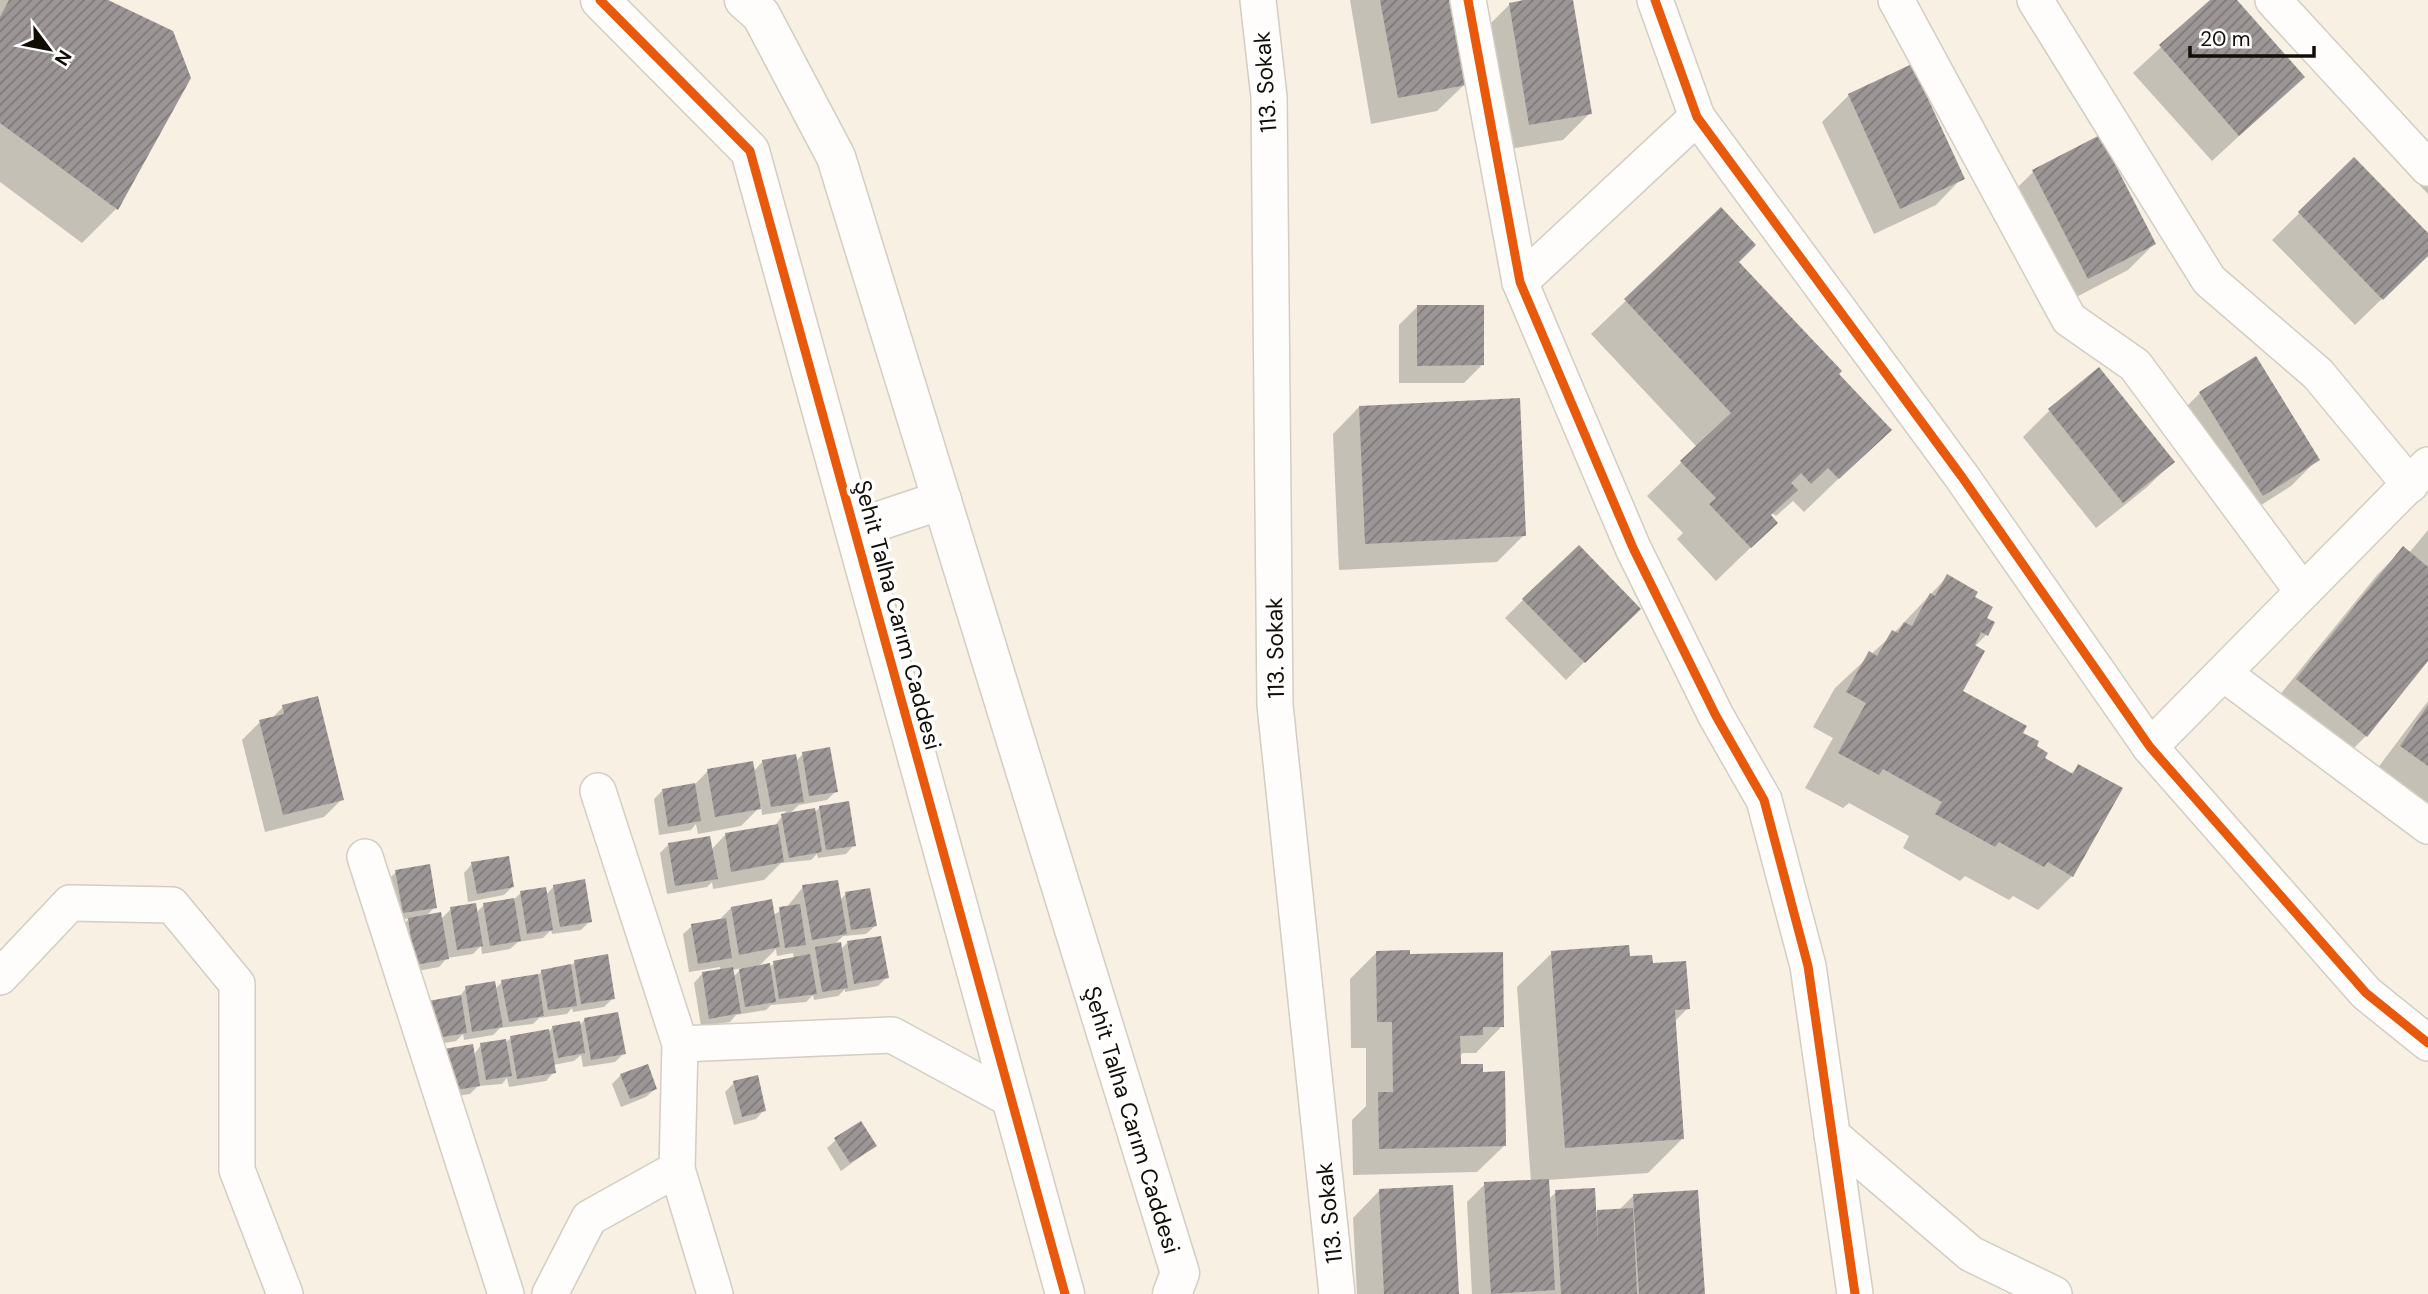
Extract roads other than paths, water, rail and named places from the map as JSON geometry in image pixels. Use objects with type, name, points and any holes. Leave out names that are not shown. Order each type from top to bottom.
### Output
[{"type":"street","name":"Şehit Talha Carım Caddesi","points":[[600,0],[750,151],[1065,1294]]},
{"type":"street","name":"Şehit Talha Carım Caddesi","points":[[744,0],[761,15],[836,157],[1180,1273],[1172,1294]]},
{"type":"street","name":"113. Sokak","points":[[1258,0],[1269,97],[1275,705],[1337,1294]]},
{"type":"street","points":[[1468,0],[1520,282],[1633,548],[1716,716],[1764,800],[1808,966],[1854,1294]]},
{"type":"street","points":[[1655,0],[1697,117],[1962,477],[2150,747],[2366,993],[2428,1043]]},
{"type":"street","points":[[1896,0],[2069,319],[2135,365],[2303,592]]},
{"type":"street","points":[[2035,0],[2209,279],[2318,374],[2419,475],[2150,747]]},
{"type":"street","points":[[2273,0],[2428,168]]},
{"type":"street","points":[[1520,282],[1697,117]]},
{"type":"street","points":[[855,529],[942,500]]},
{"type":"street","points":[[2223,673],[2428,827]]},
{"type":"street","points":[[598,792],[680,1044],[677,1169],[715,1294]]},
{"type":"street","points":[[365,857],[506,1294]]},
{"type":"street","points":[[0,977],[70,903],[173,905],[237,984],[237,1170],[285,1294]]},
{"type":"street","points":[[680,1044],[892,1035],[1012,1100]]},
{"type":"street","points":[[1832,1135],[1971,1254],[2053,1294]]},
{"type":"street","points":[[550,1294],[589,1218],[677,1169]]}]
